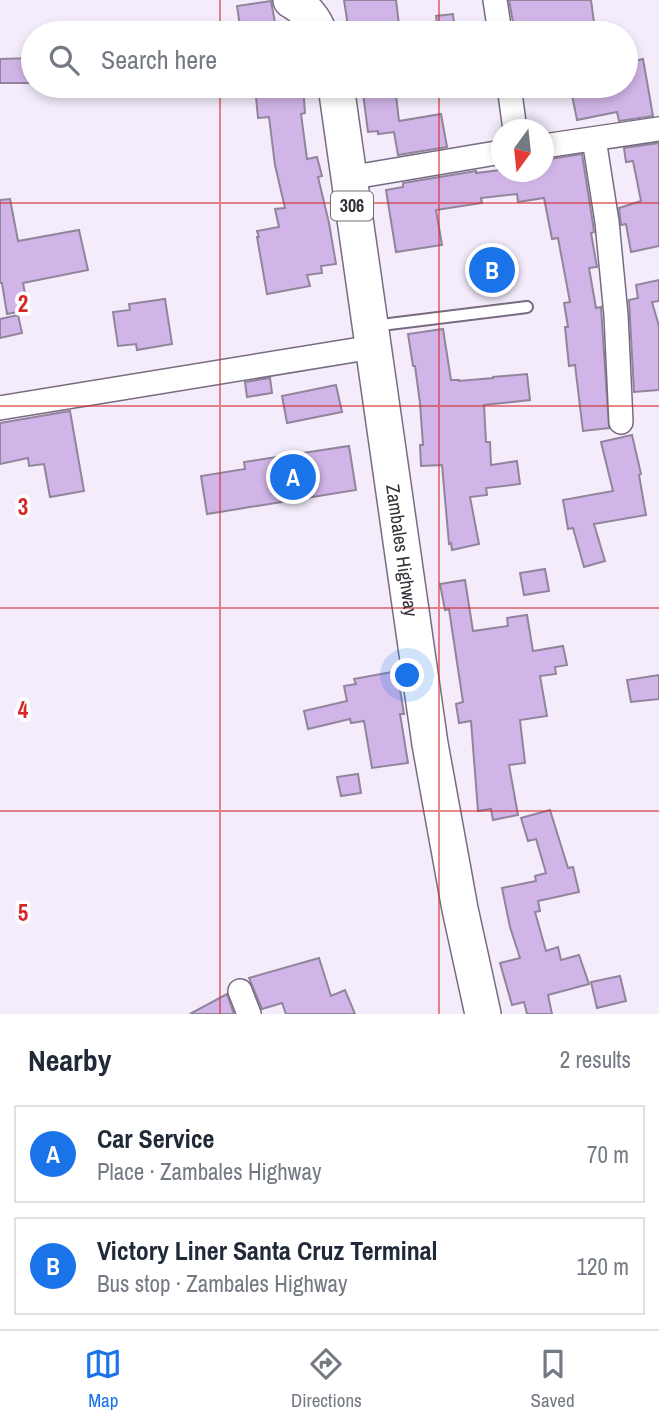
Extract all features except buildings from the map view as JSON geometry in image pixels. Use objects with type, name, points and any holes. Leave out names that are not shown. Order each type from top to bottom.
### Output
[{"type":"main road","points":[[291,0],[300,5],[312,21]]},
{"type":"main road","points":[[327,0],[330,21]]},
{"type":"main road","name":"Zambales Highway","points":[[338,98],[430,744],[460,909],[483,1014]]},
{"type":"street","points":[[495,0],[498,21]]},
{"type":"street","points":[[511,98],[514,119]]},
{"type":"street","points":[[554,145],[659,129]]},
{"type":"street","points":[[594,139],[607,222],[616,315],[621,422]]},
{"type":"street","points":[[348,178],[491,154]]},
{"type":"street","points":[[0,408],[371,337]]},
{"type":"street","points":[[240,991],[249,1014]]},
{"type":"lane","points":[[371,337],[527,307]]},
{"type":"place","name":"Victory Liner Santa Cruz Terminal","points":[[492,270]]},
{"type":"place","name":"Car Service","points":[[293,477]]}]
